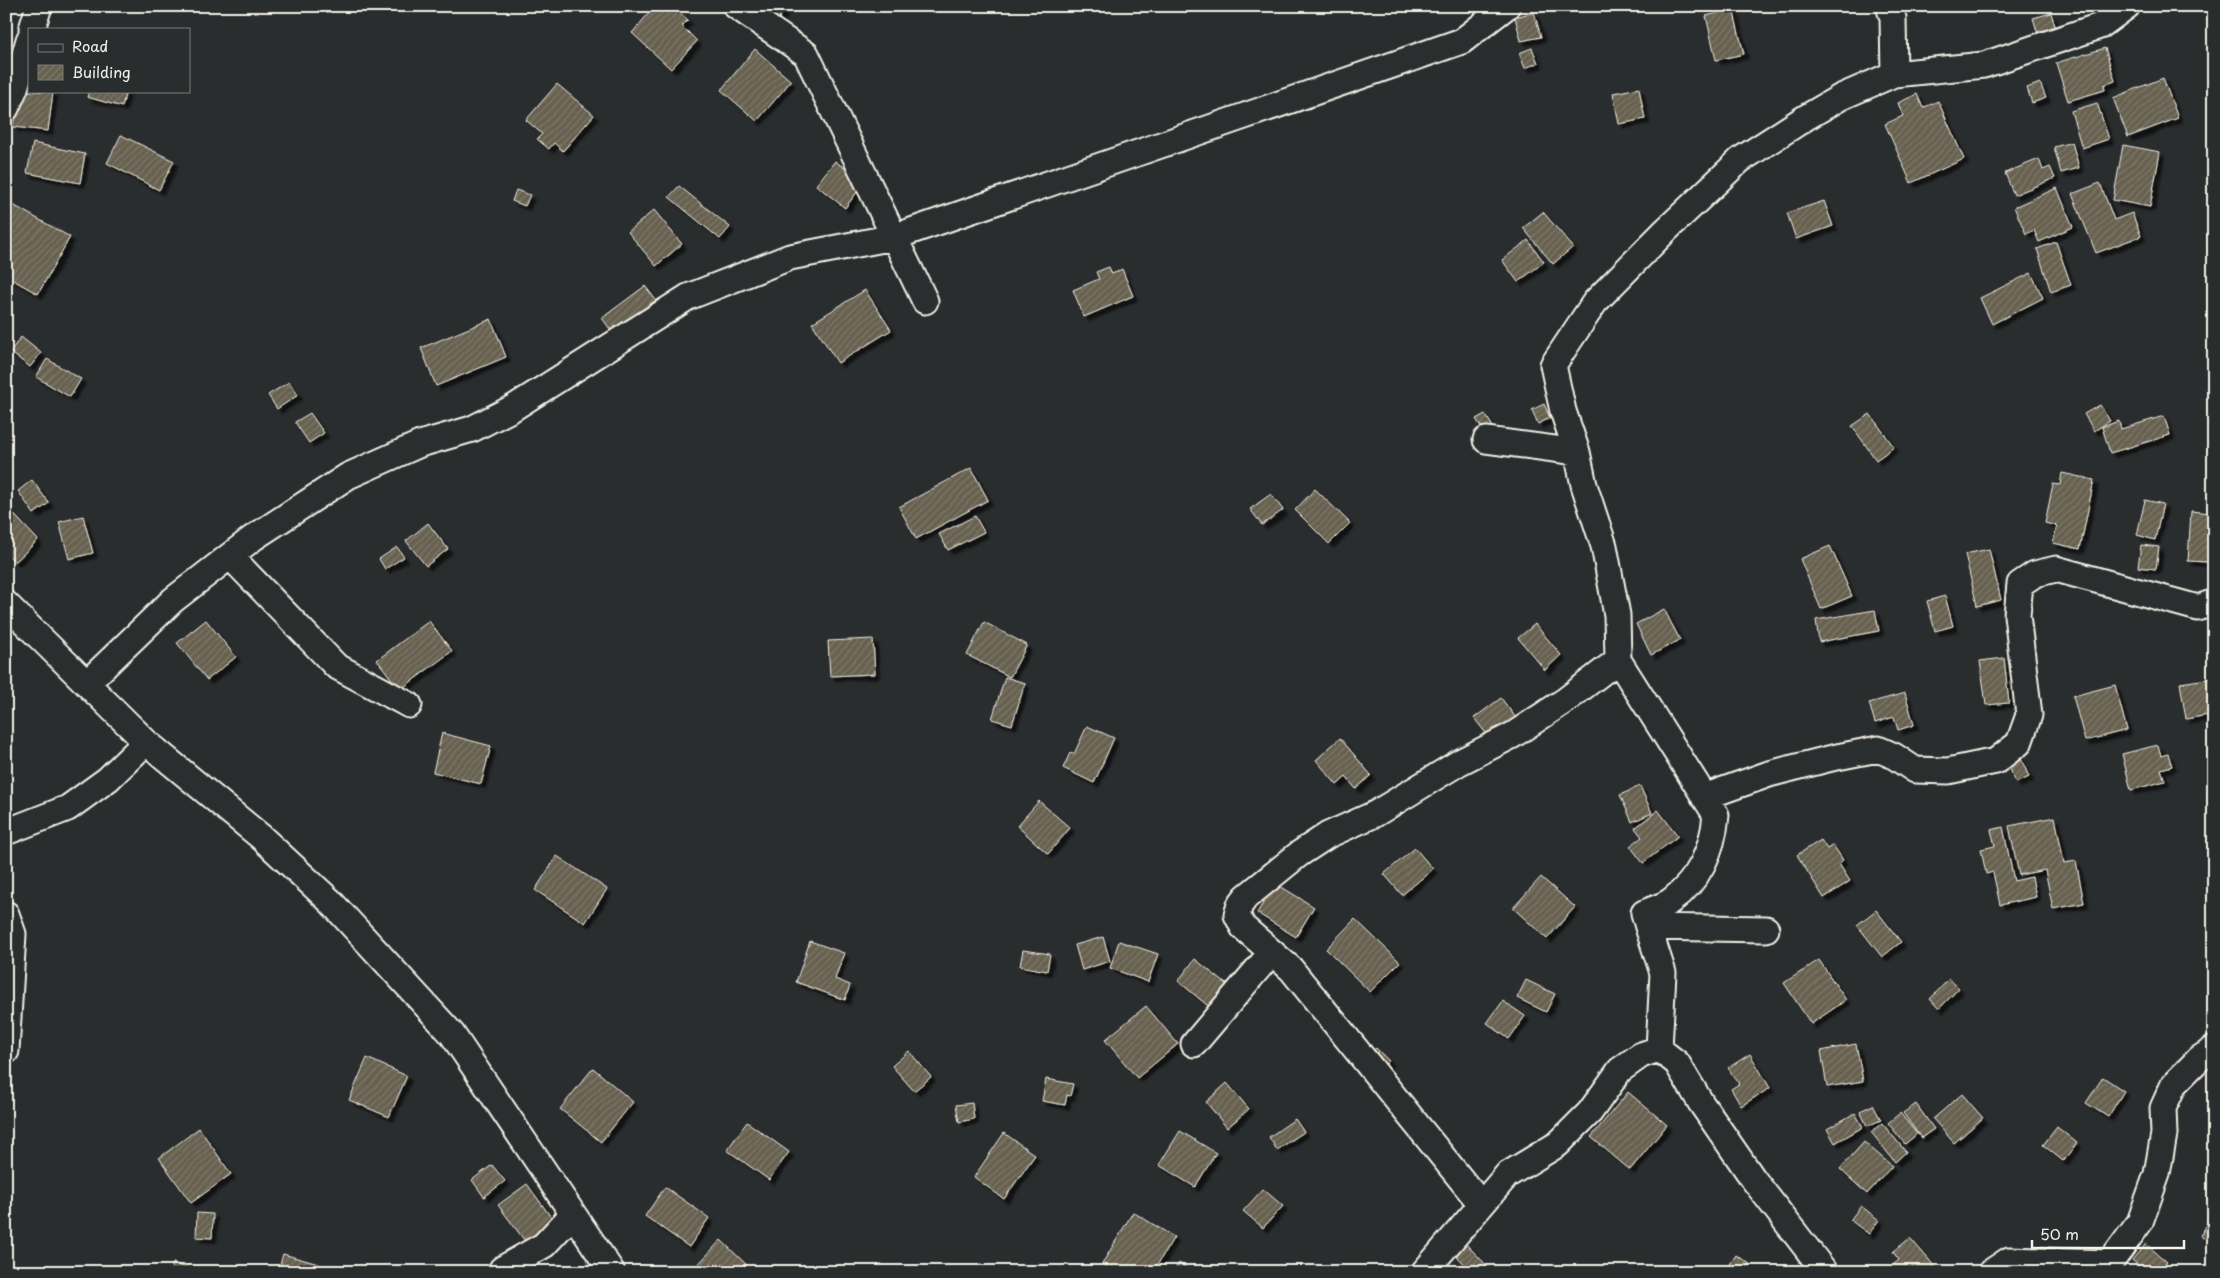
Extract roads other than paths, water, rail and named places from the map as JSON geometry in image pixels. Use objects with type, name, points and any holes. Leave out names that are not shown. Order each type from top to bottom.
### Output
[{"type":"street","points":[[32,28],[39,6]]},
{"type":"street","points":[[736,6],[806,54],[925,302]]},
{"type":"street","points":[[88,682],[173,600],[254,538],[348,476],[420,444],[472,429],[513,408],[688,297],[790,257],[894,237],[1462,41],[1507,6]]},
{"type":"street","points":[[1889,6],[1892,18],[1894,74]]},
{"type":"street","points":[[1659,1049],[1663,973],[1644,913],[1672,900],[1697,874],[1706,858],[1714,835],[1716,815],[1618,660],[1617,616],[1604,546],[1563,411],[1553,365],[1596,302],[1665,231],[1740,160],[1805,118],[1841,97],[1894,74],[1984,65],[2100,26],[2127,6]]},
{"type":"street","points":[[6,108],[15,88],[28,43]]},
{"type":"street","points":[[1486,440],[1577,452]]},
{"type":"street","points":[[230,556],[336,666],[409,705]]},
{"type":"street","points":[[1704,797],[1769,774],[1832,758],[1878,749],[1894,756],[1915,770],[1948,771],[1996,761],[2019,743],[2028,716],[2017,615],[2020,584],[2035,574],[2056,569],[2198,608],[2214,602]]},
{"type":"street","points":[[6,604],[88,682],[146,742],[261,837],[330,901],[452,1034],[612,1272]]},
{"type":"street","points":[[1481,1204],[1292,969],[1243,927],[1237,915],[1240,905],[1246,897],[1269,876],[1299,854],[1328,835],[1375,814],[1460,762],[1513,735],[1566,700],[1618,660]]},
{"type":"street","points":[[6,832],[68,808],[108,779],[146,742]]},
{"type":"street","points":[[6,914],[13,934],[6,1051]]},
{"type":"street","points":[[1648,927],[1766,929]]},
{"type":"street","points":[[1194,1044],[1272,952]]},
{"type":"street","points":[[1424,1272],[1507,1175],[1558,1144],[1590,1112],[1620,1070],[1641,1056],[1659,1049]]},
{"type":"street","points":[[1659,1049],[1676,1063],[1701,1104],[1754,1180],[1825,1272]]},
{"type":"street","points":[[1991,1272],[2009,1260],[2110,1262],[2140,1222],[2157,1174],[2164,1134],[2163,1108],[2174,1084],[2200,1059],[2214,1049]]},
{"type":"street","points":[[502,1269],[544,1245],[573,1214]]}]
